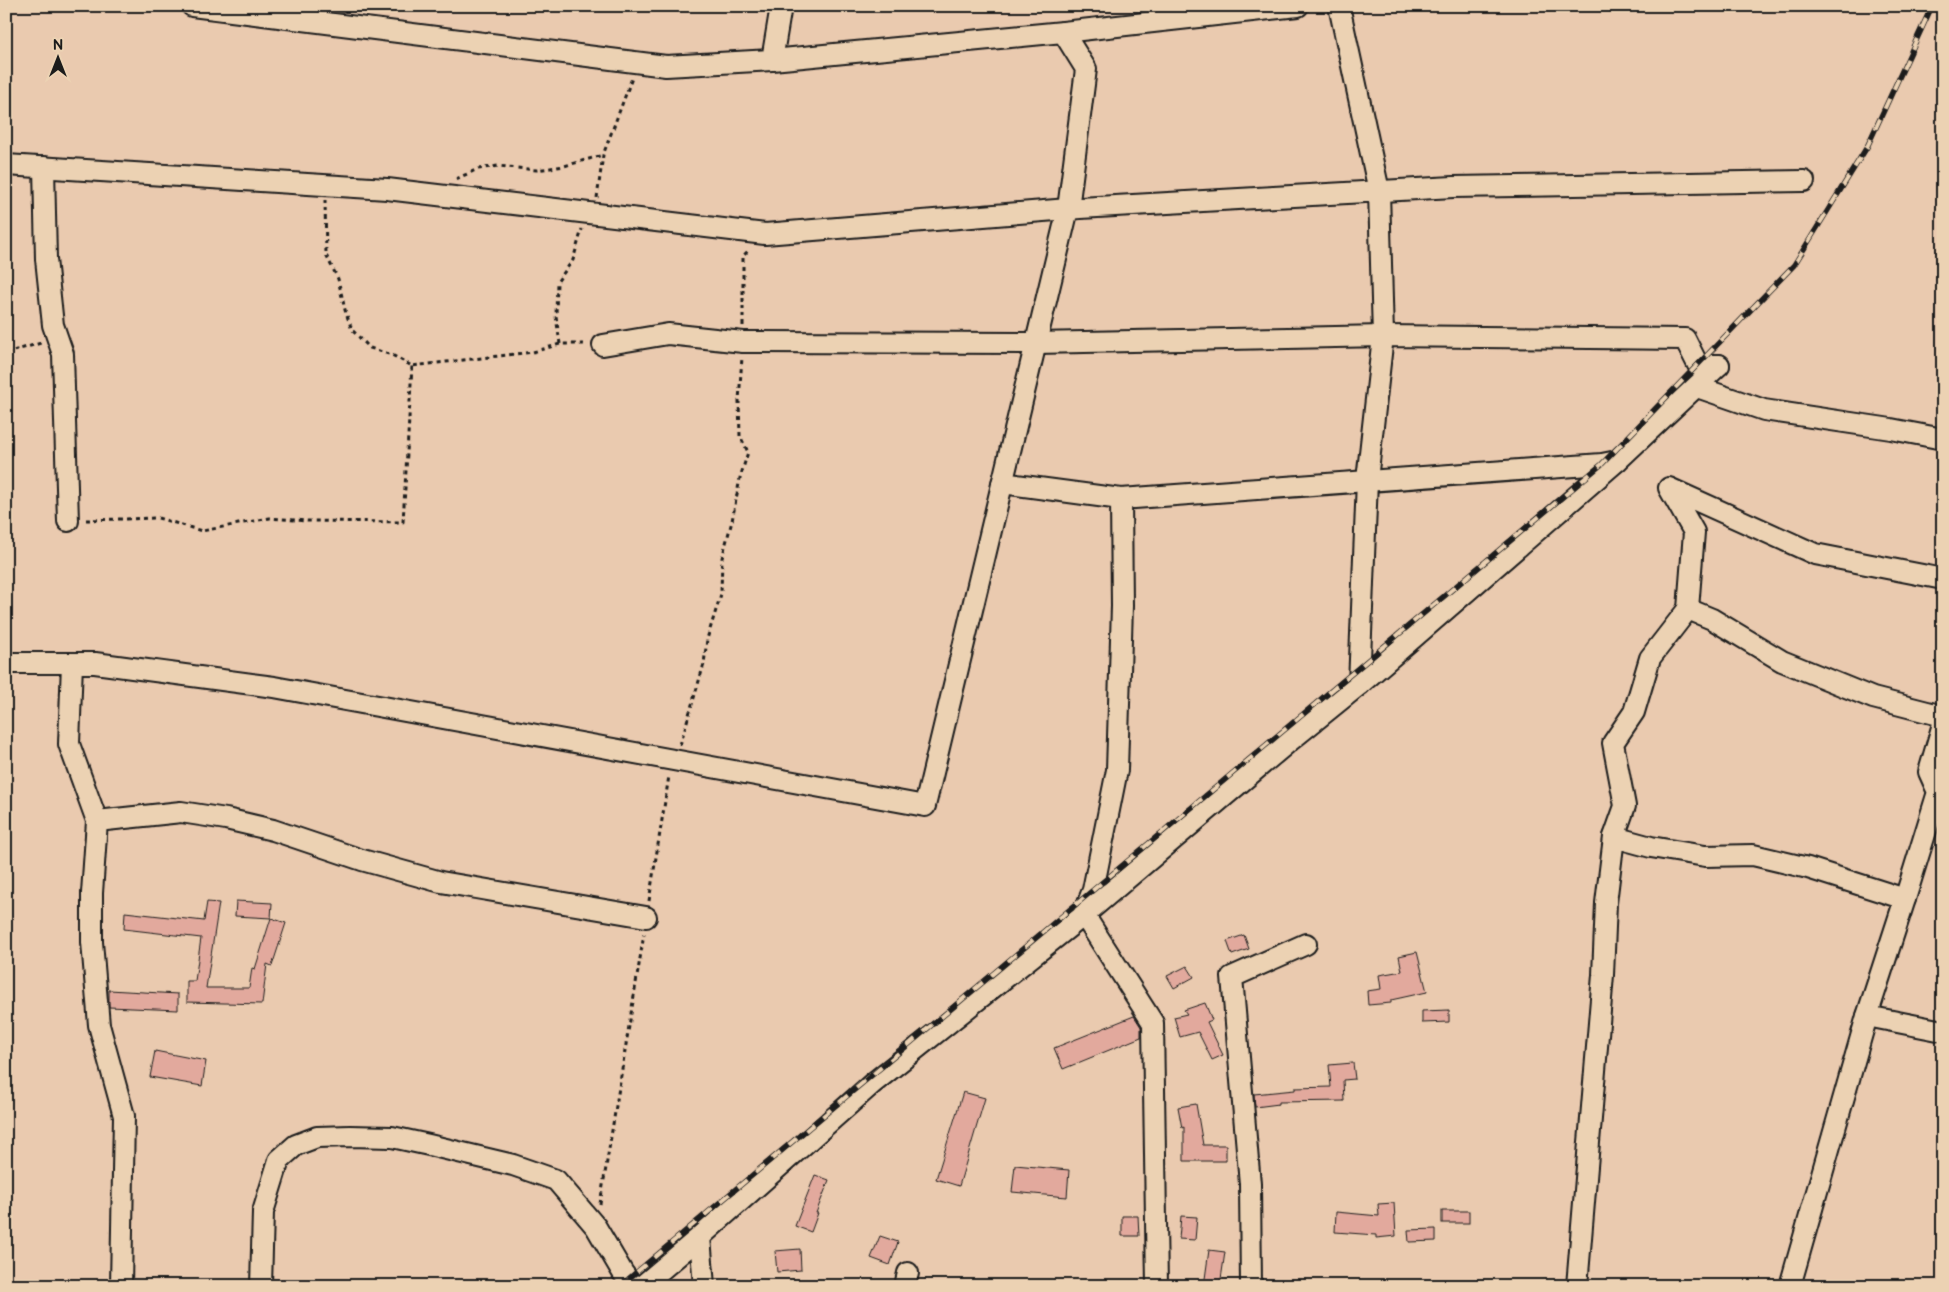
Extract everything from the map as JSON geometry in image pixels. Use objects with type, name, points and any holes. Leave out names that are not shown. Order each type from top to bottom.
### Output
[{"type":"street","points":[[192,6],[666,66],[772,60],[1063,32],[1298,6]]},
{"type":"street","points":[[772,60],[781,6]]},
{"type":"street","points":[[1339,6],[1379,191],[1383,336],[1367,480],[1359,685]]},
{"type":"street","points":[[6,663],[95,663],[274,687],[925,806],[1068,209],[1086,69],[1063,32]]},
{"type":"street","points":[[6,164],[387,189],[765,234],[1068,209],[1453,187],[1804,181]]},
{"type":"street","points":[[44,167],[46,259],[53,324],[62,354],[68,521]]},
{"type":"street","points":[[603,345],[668,334],[743,342],[1036,343],[1383,336],[1686,339],[1698,365],[1719,365],[1617,461],[1359,685],[1084,914],[872,1084],[700,1238],[642,1286]]},
{"type":"street","points":[[1697,387],[1764,410],[1892,429],[1943,439]]},
{"type":"street","points":[[1002,483],[1121,499],[1602,464],[1617,461]]},
{"type":"street","points":[[1577,1286],[1603,976],[1606,903],[1614,837],[1625,806],[1613,743],[1634,712],[1650,658],[1688,610],[1694,532],[1669,488],[1814,554],[1943,579]]},
{"type":"street","points":[[1084,914],[1092,890],[1117,770],[1122,606],[1121,499]]},
{"type":"street","points":[[1688,610],[1712,619],[1782,661],[1873,698],[1943,716]]},
{"type":"street","points":[[72,663],[69,744],[97,821],[92,893],[92,942],[99,1025],[124,1116],[121,1286]]},
{"type":"street","points":[[1790,1286],[1867,1016],[1906,899],[1938,792],[1929,772],[1943,724]]},
{"type":"street","points":[[97,821],[181,812],[226,819],[273,830],[362,860],[441,882],[646,917]]},
{"type":"street","points":[[1614,837],[1651,847],[1705,856],[1753,855],[1808,868],[1906,899]]},
{"type":"street","points":[[1084,914],[1153,1023],[1157,1286]]},
{"type":"street","points":[[1251,1286],[1250,1184],[1232,976],[1306,944]]},
{"type":"street","points":[[1867,1016],[1943,1031]]},
{"type":"street","points":[[261,1286],[264,1212],[278,1160],[296,1145],[317,1138],[392,1137],[513,1165],[556,1180],[596,1227],[623,1273],[634,1286]]},
{"type":"street","points":[[700,1238],[704,1286]]},
{"type":"path","points":[[436,195],[445,183],[478,169],[498,166],[537,170],[564,166],[603,155]]},
{"type":"path","points":[[326,185],[324,225],[326,255],[338,279],[352,330],[370,348],[392,355],[412,366],[534,352],[560,344],[603,345]]},
{"type":"path","points":[[596,1227],[671,761],[683,739],[704,664],[707,639],[721,594],[722,558],[732,521],[740,478],[748,452],[740,436],[739,401],[743,342],[743,256],[765,234]]},
{"type":"path","points":[[6,353],[58,338]]},
{"type":"path","points":[[68,521],[158,518],[202,531],[270,518],[307,521],[403,522],[412,366]]},
{"type":"building","points":[[236,901],[272,903],[271,918],[235,916]]},
{"type":"building","points":[[207,902],[219,903],[206,988],[249,988],[252,968],[255,969],[271,918],[286,923],[272,966],[267,964],[262,1004],[187,1002],[187,981],[195,981],[201,938],[124,929],[125,912],[204,921]]},
{"type":"building","points":[[1244,935],[1249,949],[1232,955],[1227,941]]},
{"type":"building","points":[[1417,952],[1427,992],[1391,1000],[1391,1003],[1368,1005],[1367,991],[1381,989],[1379,975],[1402,971],[1399,956]]},
{"type":"building","points":[[1187,966],[1194,977],[1174,988],[1167,976]]},
{"type":"building","points":[[109,990],[178,994],[178,1010],[109,1007]]},
{"type":"building","points":[[1205,1003],[1212,1020],[1207,1022],[1223,1055],[1212,1060],[1198,1032],[1180,1037],[1174,1017],[1187,1014],[1184,1010]]},
{"type":"building","points":[[1449,1010],[1449,1022],[1422,1023],[1422,1011]]},
{"type":"building","points":[[1134,1016],[1141,1027],[1141,1037],[1063,1069],[1054,1048]]},
{"type":"building","points":[[155,1051],[206,1061],[202,1086],[150,1077]]},
{"type":"building","points":[[1353,1063],[1355,1079],[1343,1080],[1344,1101],[1279,1102],[1279,1104],[1255,1107],[1254,1094],[1295,1090],[1295,1088],[1331,1087],[1329,1065]]},
{"type":"building","points":[[963,1092],[985,1098],[959,1186],[936,1179]]},
{"type":"building","points":[[1196,1104],[1203,1145],[1226,1145],[1226,1161],[1184,1161],[1184,1127],[1182,1128],[1178,1107]]},
{"type":"building","points":[[1015,1165],[1069,1170],[1067,1197],[1012,1192]]},
{"type":"building","points":[[815,1175],[829,1180],[811,1232],[795,1226]]},
{"type":"building","points":[[1394,1203],[1396,1236],[1376,1238],[1376,1235],[1335,1232],[1336,1212],[1379,1216],[1378,1204]]},
{"type":"building","points":[[1442,1211],[1469,1211],[1469,1223],[1442,1223]]},
{"type":"building","points":[[1122,1216],[1138,1216],[1139,1236],[1122,1236]]},
{"type":"building","points":[[1181,1216],[1197,1217],[1195,1240],[1179,1239]]},
{"type":"building","points":[[1436,1229],[1436,1241],[1409,1242],[1408,1230]]},
{"type":"building","points":[[880,1236],[898,1242],[890,1265],[871,1258]]},
{"type":"building","points":[[800,1249],[801,1270],[777,1272],[775,1251]]},
{"type":"building","points":[[1209,1250],[1225,1252],[1220,1286],[1204,1286]]},
{"type":"railway","points":[[620,1286],[1602,464],[1794,265],[1867,147],[1932,6]]}]
